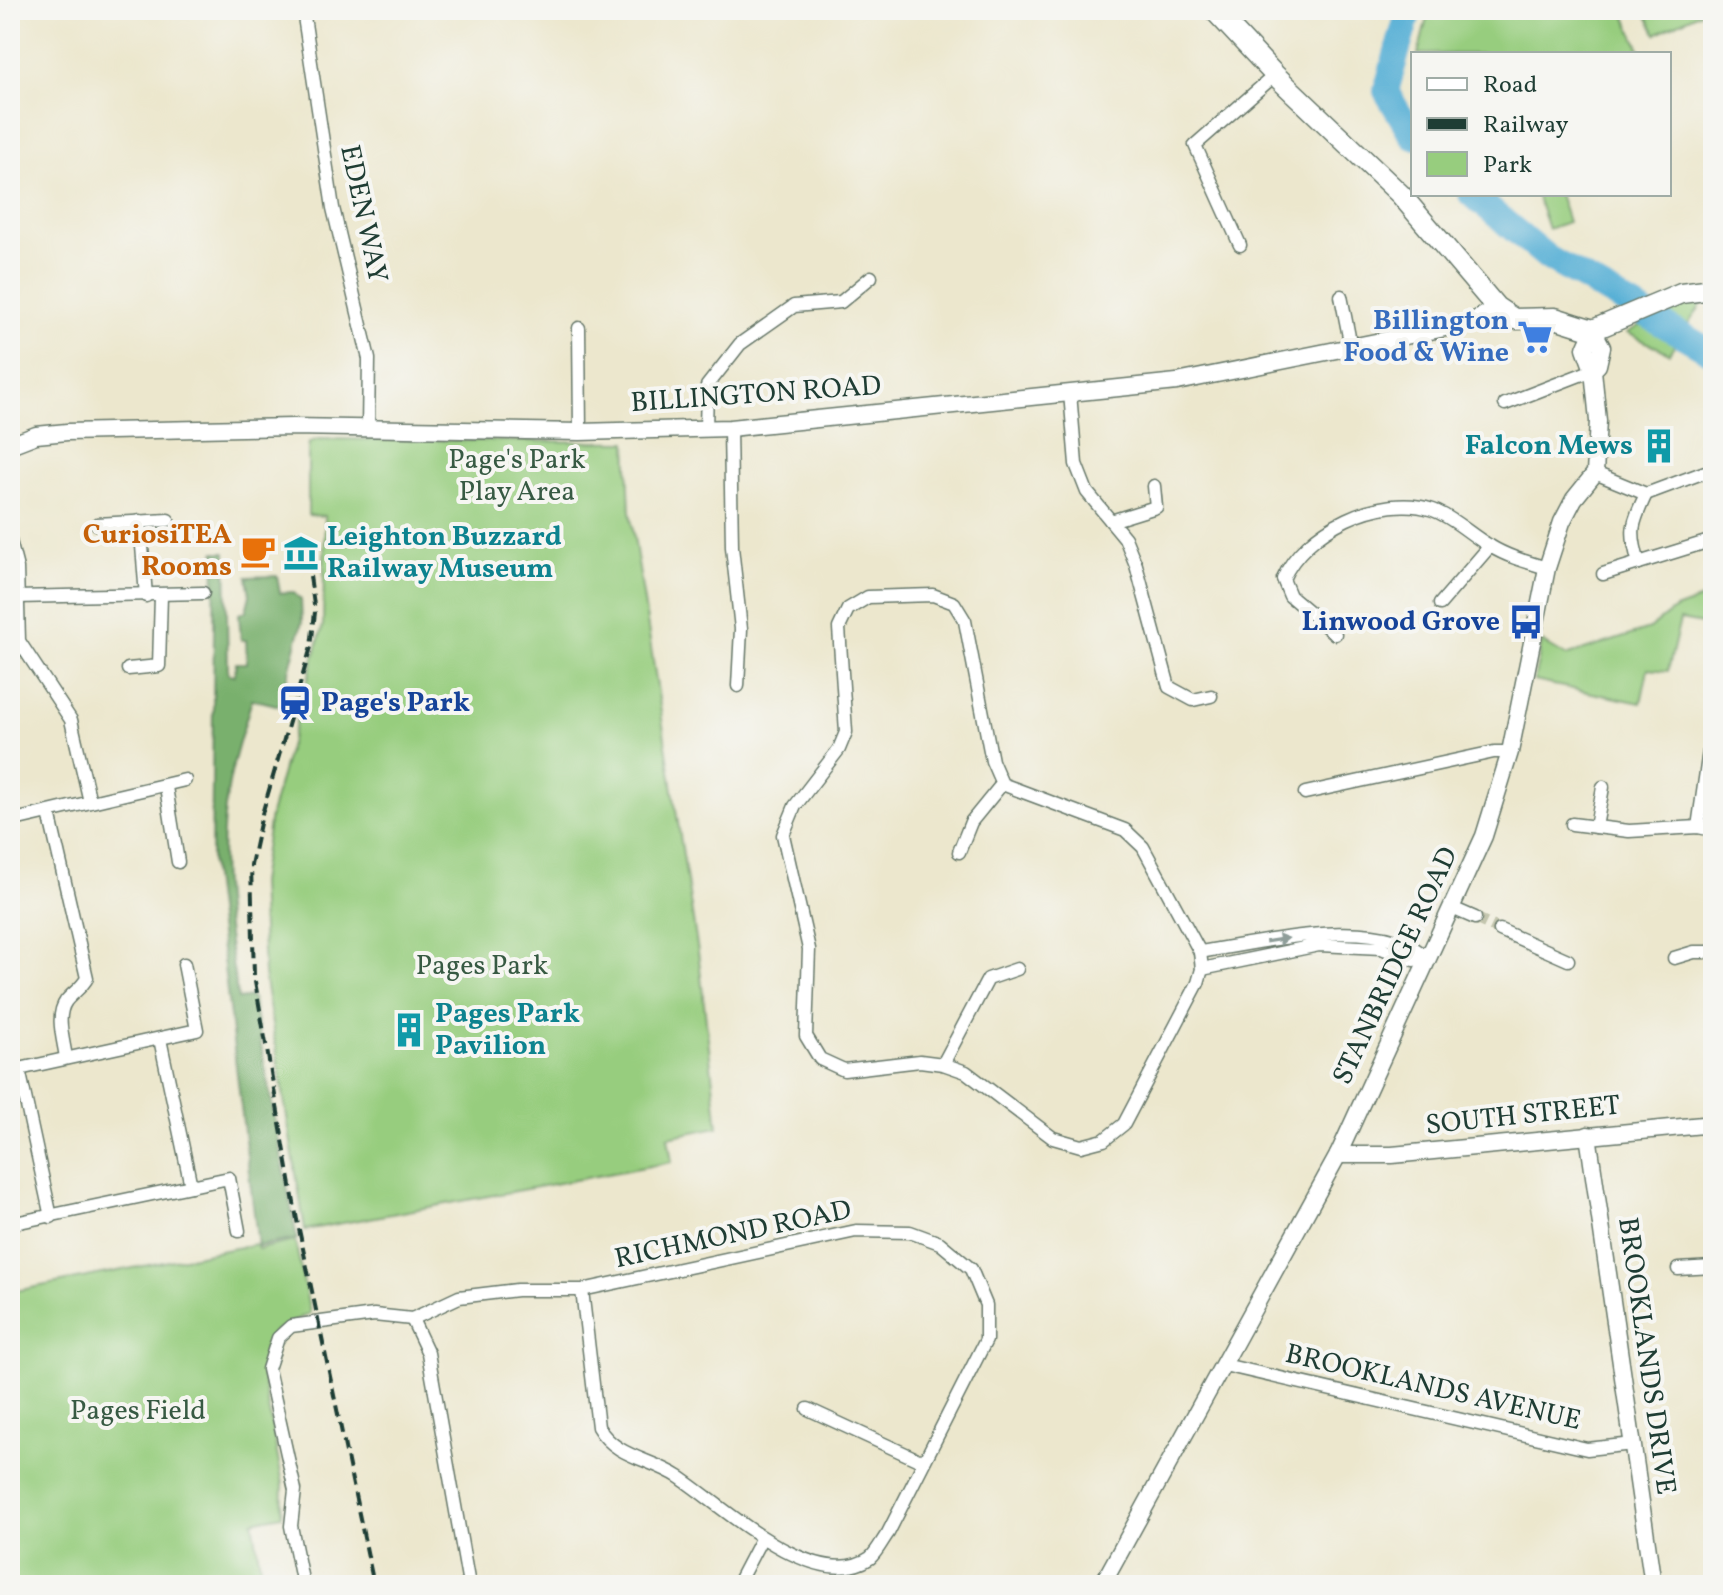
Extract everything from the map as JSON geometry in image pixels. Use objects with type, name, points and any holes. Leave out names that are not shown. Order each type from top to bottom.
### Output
[{"type":"main road","points":[[1214,10],[1275,75],[1401,195],[1496,307],[1514,319],[1555,318],[1602,327],[1681,293],[1713,289]]},
{"type":"street","name":"EDEN WAY","points":[[303,10],[333,208],[369,359],[368,429]]},
{"type":"street","points":[[1240,245],[1195,145],[1275,75]]},
{"type":"street","points":[[706,430],[707,386],[740,344],[794,306],[841,302],[871,277]]},
{"type":"street","points":[[1341,296],[1351,347]]},
{"type":"street","name":"BILLINGTON ROAD","points":[[10,445],[36,435],[67,432],[368,429],[580,432],[730,428],[1177,382],[1470,323],[1496,307]]},
{"type":"street","points":[[1505,404],[1593,370],[1598,365],[1602,347],[1602,327]]},
{"type":"street","points":[[579,328],[580,432]]},
{"type":"street","points":[[1593,370],[1598,421],[1595,473],[1646,494],[1705,472]]},
{"type":"street","points":[[1070,393],[1076,464],[1087,492],[1125,538],[1136,565],[1169,687],[1193,700],[1211,696]]},
{"type":"street","points":[[730,428],[732,547],[741,629],[738,686]]},
{"type":"street","name":"STANBRIDGE ROAD","points":[[1102,1585],[1338,1155],[1484,836],[1510,752],[1547,568],[1562,522],[1574,499],[1595,473]]},
{"type":"street","points":[[1111,521],[1156,507],[1154,486]]},
{"type":"street","points":[[1639,563],[1631,537],[1633,520],[1646,494]]},
{"type":"street","points":[[1335,634],[1290,596],[1283,579],[1291,560],[1323,533],[1356,515],[1409,504],[1436,510],[1490,546],[1513,558],[1547,568]]},
{"type":"street","points":[[97,524],[168,520]]},
{"type":"street","points":[[140,521],[146,596]]},
{"type":"street","points":[[1603,574],[1713,540]]},
{"type":"street","points":[[10,541],[17,568],[19,641],[71,720],[90,802]]},
{"type":"street","points":[[1440,604],[1490,546]]},
{"type":"street","points":[[16,597],[203,593]]},
{"type":"street","points":[[128,669],[159,666],[161,595]]},
{"type":"street","points":[[933,595],[954,603],[965,621],[992,761],[1002,784],[1125,830],[1143,847],[1200,952],[1202,969],[1198,983],[1124,1124],[1104,1140],[1081,1146],[1053,1138],[966,1072],[943,1064],[920,1061],[844,1070],[820,1059],[806,1036],[809,949],[783,835],[795,806],[839,749],[846,732],[839,628],[848,609],[868,597],[933,595]]},
{"type":"street","points":[[1698,827],[1713,723]]},
{"type":"street","points":[[1305,793],[1494,752],[1510,752]]},
{"type":"street","points":[[10,821],[166,787],[185,780]]},
{"type":"street","points":[[959,852],[971,822],[1002,784]]},
{"type":"street","points":[[166,787],[178,862]]},
{"type":"street","points":[[1596,827],[1603,787]]},
{"type":"street","points":[[49,813],[87,978],[60,1012],[66,1058]]},
{"type":"street","points":[[1572,824],[1629,831],[1698,827],[1713,830]]},
{"type":"street","points":[[1452,908],[1475,918]]},
{"type":"street","points":[[1500,930],[1568,960]]},
{"type":"street","points":[[1200,952],[1317,934],[1378,935],[1418,949],[1426,958]]},
{"type":"street","points":[[1202,969],[1319,945],[1381,948],[1413,960],[1426,958]]},
{"type":"street","points":[[1674,958],[1694,952],[1713,952]]},
{"type":"street","points":[[51,1217],[15,1070],[197,1030],[184,964]]},
{"type":"street","points":[[943,1064],[988,979],[1017,969]]},
{"type":"street","points":[[160,1039],[191,1186]]},
{"type":"street","name":"SOUTH STREET","points":[[1338,1155],[1392,1155],[1713,1124]]},
{"type":"street","name":"BROOKLANDS DRIVE","points":[[1588,1135],[1653,1585]]},
{"type":"street","points":[[10,1224],[229,1178],[239,1231]]},
{"type":"street","name":"RICHMOND ROAD","points":[[303,1585],[291,1526],[295,1490],[268,1369],[278,1338],[291,1326],[353,1317],[412,1319],[459,1297],[517,1290],[582,1290],[856,1231],[910,1232],[940,1243],[971,1269],[986,1305],[986,1340],[888,1533],[871,1557],[851,1569],[830,1569],[760,1541],[702,1492],[670,1472],[608,1445],[598,1427],[582,1290]]},
{"type":"street","points":[[1678,1269],[1713,1267]]},
{"type":"street","points":[[412,1319],[428,1353],[469,1585]]},
{"type":"street","name":"BROOKLANDS AVENUE","points":[[1224,1365],[1587,1449],[1633,1444]]},
{"type":"street","points":[[808,1409],[923,1462]]},
{"type":"street","points":[[737,1585],[760,1541]]},
{"type":"green space","points":[[1429,10],[1623,10],[1641,52],[1418,52]]},
{"type":"green space","points":[[1644,10],[1705,10],[1656,34]]},
{"type":"green space","points":[[1537,196],[1560,196],[1568,222],[1548,229]]},
{"type":"green space","points":[[1690,303],[1701,305],[1669,353],[1627,333],[1664,311]]},
{"type":"green space","name":"Pages Park","points":[[318,439],[627,442],[630,511],[699,959],[718,1127],[668,1137],[672,1162],[305,1230],[264,974],[260,883],[270,815],[323,625],[325,516],[308,515],[308,450],[309,443]]},
{"type":"green space","points":[[215,552],[226,552],[228,674],[234,675],[236,663],[247,663],[246,640],[241,640],[239,614],[246,611],[250,595],[247,577],[277,576],[280,593],[293,592],[301,600],[302,622],[280,706],[252,699],[230,777],[222,841],[226,921],[238,999],[252,997],[297,1239],[258,1246],[211,861]]},
{"type":"green space","points":[[1713,595],[1713,626],[1680,620],[1668,671],[1648,669],[1641,703],[1534,681],[1542,642],[1566,656],[1649,629],[1675,609]]},
{"type":"green space","name":"Pages Field","points":[[295,1241],[310,1313],[274,1331],[264,1348],[261,1371],[283,1484],[282,1515],[253,1521],[263,1585],[10,1585],[10,1292],[256,1244],[258,1249]]},
{"type":"waterway","points":[[1409,10],[1386,91],[1411,134]]},
{"type":"waterway","points":[[1473,196],[1548,258],[1713,353]]},
{"type":"tunnel","points":[[1475,918],[1500,930]]},
{"type":"railway","points":[[310,576],[315,612],[311,647],[262,814],[251,865],[254,976],[297,1220],[374,1585]]},
{"type":"place","name":"Billington Food & Wine","points":[[1535,337]]},
{"type":"place","name":"Falcon Mews","points":[[1659,446]]},
{"type":"place","name":"CuriosiTEA Rooms","points":[[258,551]]},
{"type":"place","name":"Leighton Buzzard Railway Museum","points":[[301,553]]},
{"type":"place","name":"Linwood Grove","points":[[1526,622]]},
{"type":"place","name":"Page's Park","points":[[295,703]]},
{"type":"place","name":"Pages Park Pavilion","points":[[409,1030]]},
{"type":"park label","name":"Page's Park Play Area","points":[[517,476]]}]
